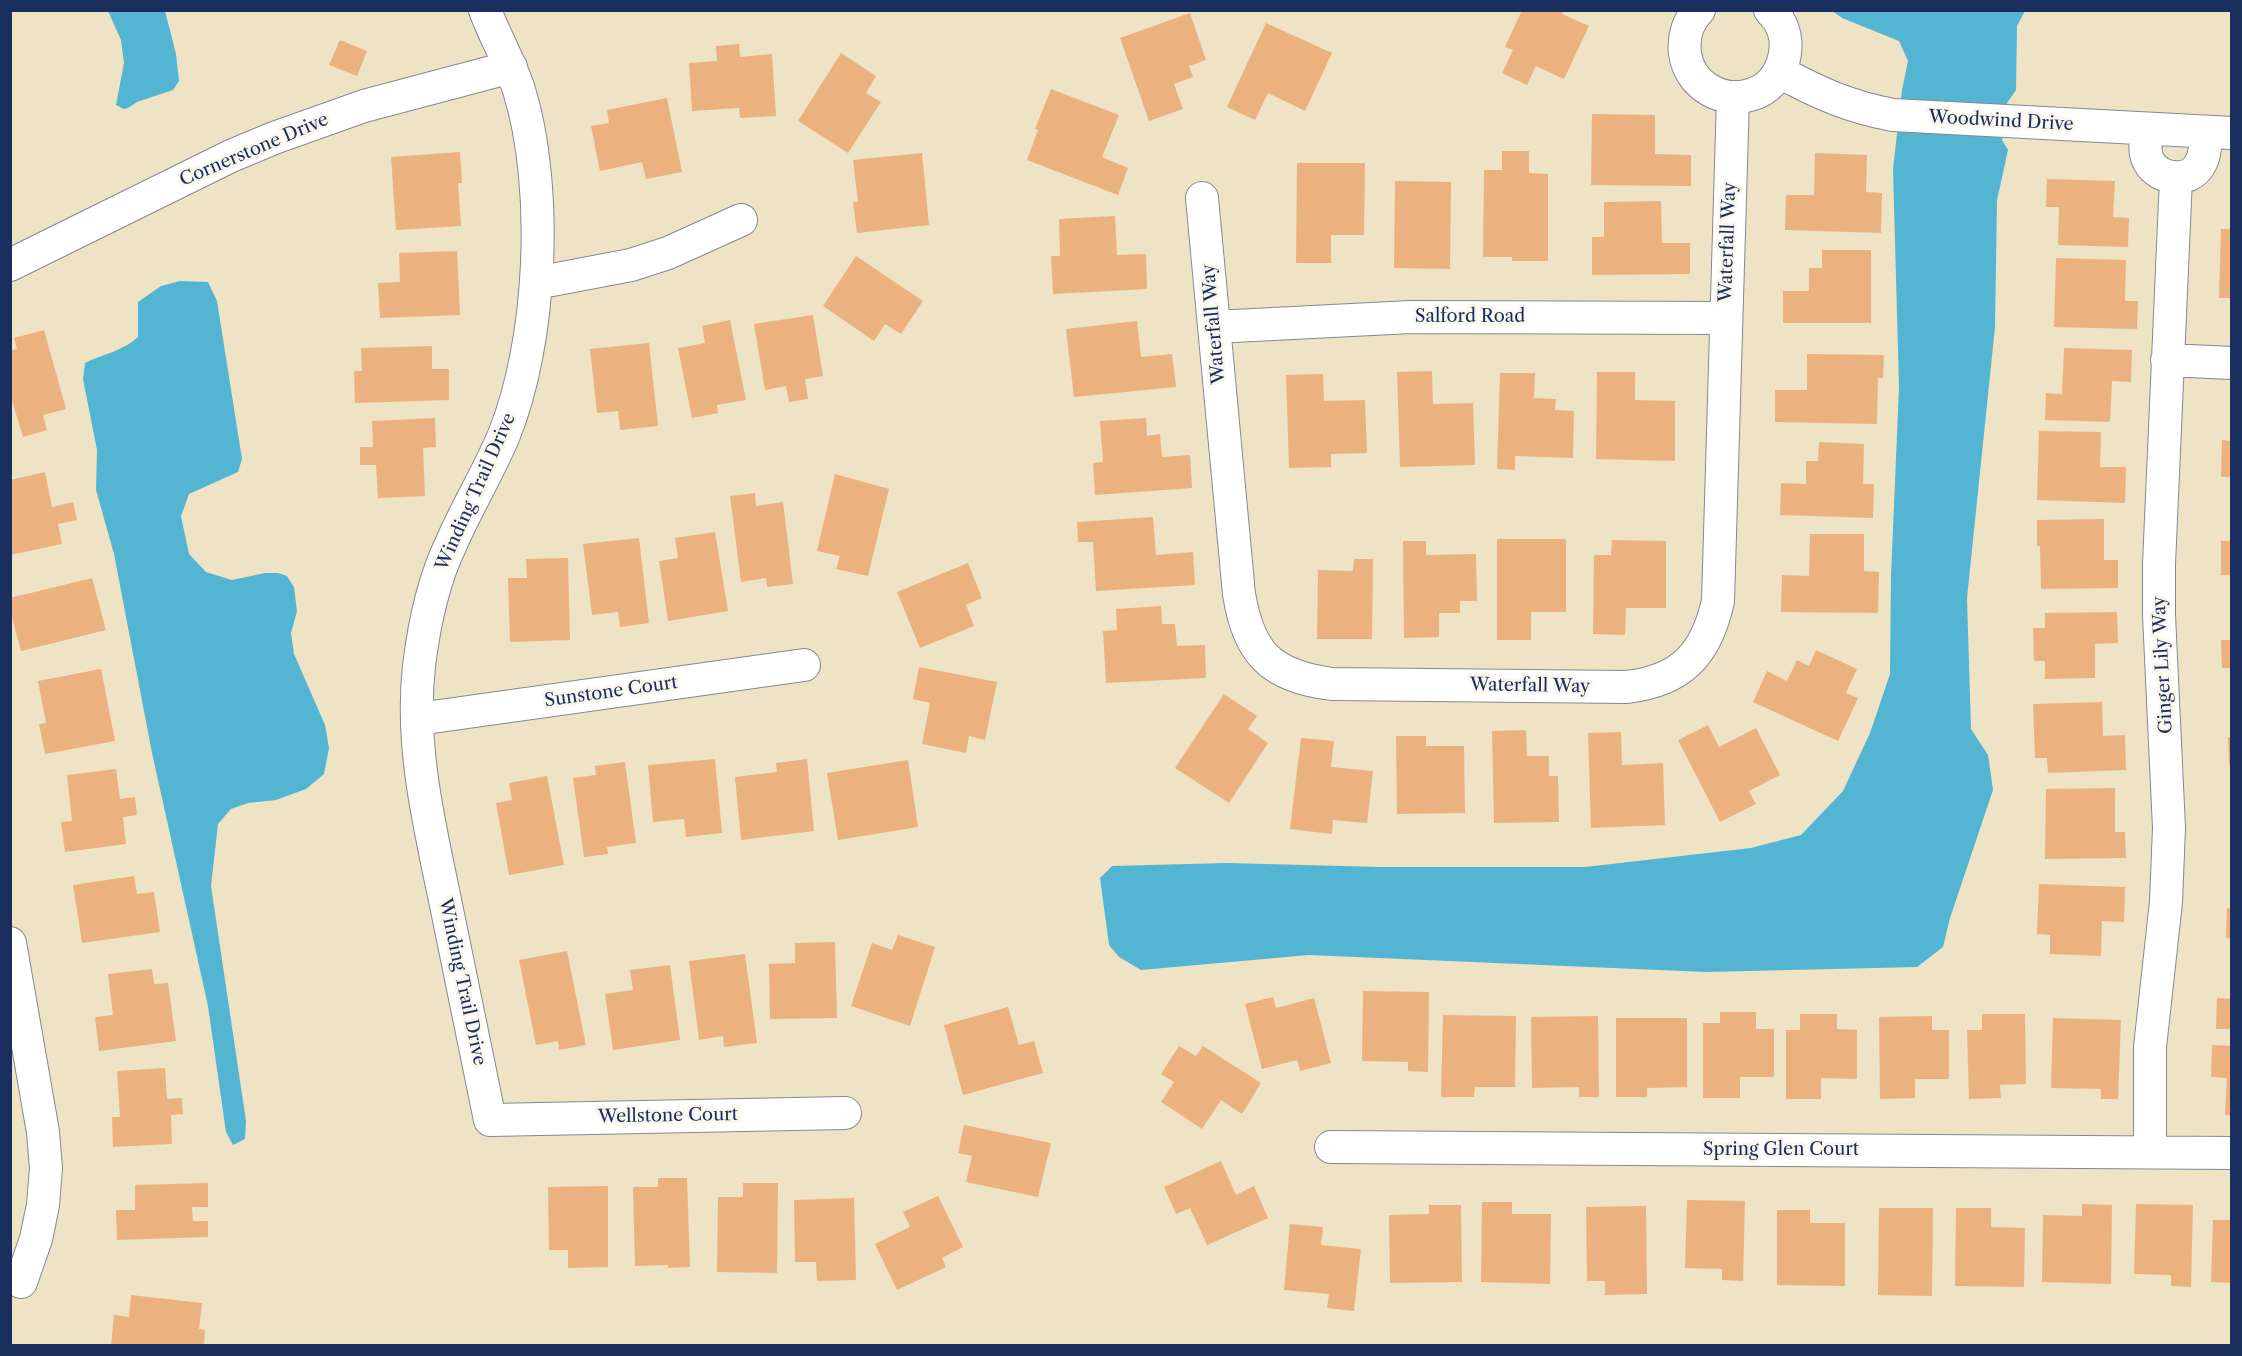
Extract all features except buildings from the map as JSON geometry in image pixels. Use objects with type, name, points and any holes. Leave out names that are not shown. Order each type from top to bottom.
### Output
[{"type":"street","name":"Winding Trail Drive","points":[[484,10],[519,90],[531,150],[537,243],[536,283],[526,358],[511,415],[487,472],[450,544],[439,574],[419,666],[418,719],[423,795],[490,1120]]},
{"type":"street","points":[[1696,11],[1687,28],[1684,45],[1686,62],[1694,78],[1701,85],[1716,94],[1733,97],[1755,94],[1780,72],[1786,55],[1785,38],[1779,21],[1770,10]]},
{"type":"street","name":"Cornerstone Drive","points":[[10,265],[231,156],[274,138],[364,106],[510,67]]},
{"type":"street","name":"Woodwind Drive","points":[[1780,72],[1839,102],[1893,116],[2219,132]]},
{"type":"street","name":"Waterfall Way","points":[[1202,198],[1242,614],[1247,630],[1258,649],[1287,673],[1309,681],[1332,684],[1626,687],[1648,684],[1668,677],[1684,667],[1706,641],[1718,601],[1733,97]]},
{"type":"street","points":[[2147,129],[2148,162],[2163,175],[2176,178],[2195,172],[2219,132]]},
{"type":"street","name":"Ginger Lily Way","points":[[2150,1152],[2150,1047],[2166,902],[2169,828],[2159,615],[2159,564],[2176,178]]},
{"type":"street","points":[[536,283],[631,265],[668,253],[741,220]]},
{"type":"street","name":"Salford Road","points":[[1214,327],[1411,317],[1725,318]]},
{"type":"street","points":[[2167,360],[2232,363]]},
{"type":"street","name":"Sunstone Court","points":[[418,719],[804,665]]},
{"type":"street","points":[[10,943],[14,986],[43,1132],[46,1168],[43,1204],[36,1239],[21,1282]]},
{"type":"street","name":"Wellstone Court","points":[[490,1120],[845,1113]]},
{"type":"street","name":"Spring Glen Court","points":[[1331,1148],[2232,1153]]},
{"type":"water","points":[[108,11],[165,11],[176,54],[179,81],[173,90],[137,102],[128,108],[124,109],[116,105],[124,63],[121,40]]},
{"type":"water","points":[[1832,11],[2025,11],[2017,26],[2016,90],[2007,103],[2002,140],[2008,150],[1997,200],[1995,327],[1967,598],[1971,729],[1988,755],[1993,790],[1950,918],[1943,947],[1917,967],[1706,972],[1309,955],[1141,970],[1119,957],[1109,945],[1100,878],[1112,866],[1227,863],[1381,867],[1585,867],[1751,848],[1801,835],[1843,791],[1870,733],[1890,674],[1891,576],[1899,387],[1893,169],[1902,90],[1908,61],[1899,41],[1842,18]]},
{"type":"water","points":[[180,281],[208,282],[217,301],[242,459],[238,472],[189,494],[181,516],[189,554],[206,572],[232,580],[265,573],[287,576],[294,587],[297,611],[291,633],[294,654],[325,725],[329,748],[324,774],[306,789],[276,800],[248,803],[231,809],[218,824],[211,886],[246,1121],[245,1139],[233,1145],[226,1132],[208,1006],[152,753],[114,554],[96,490],[97,450],[83,379],[85,363],[119,349],[138,337],[138,302],[161,286]]}]
